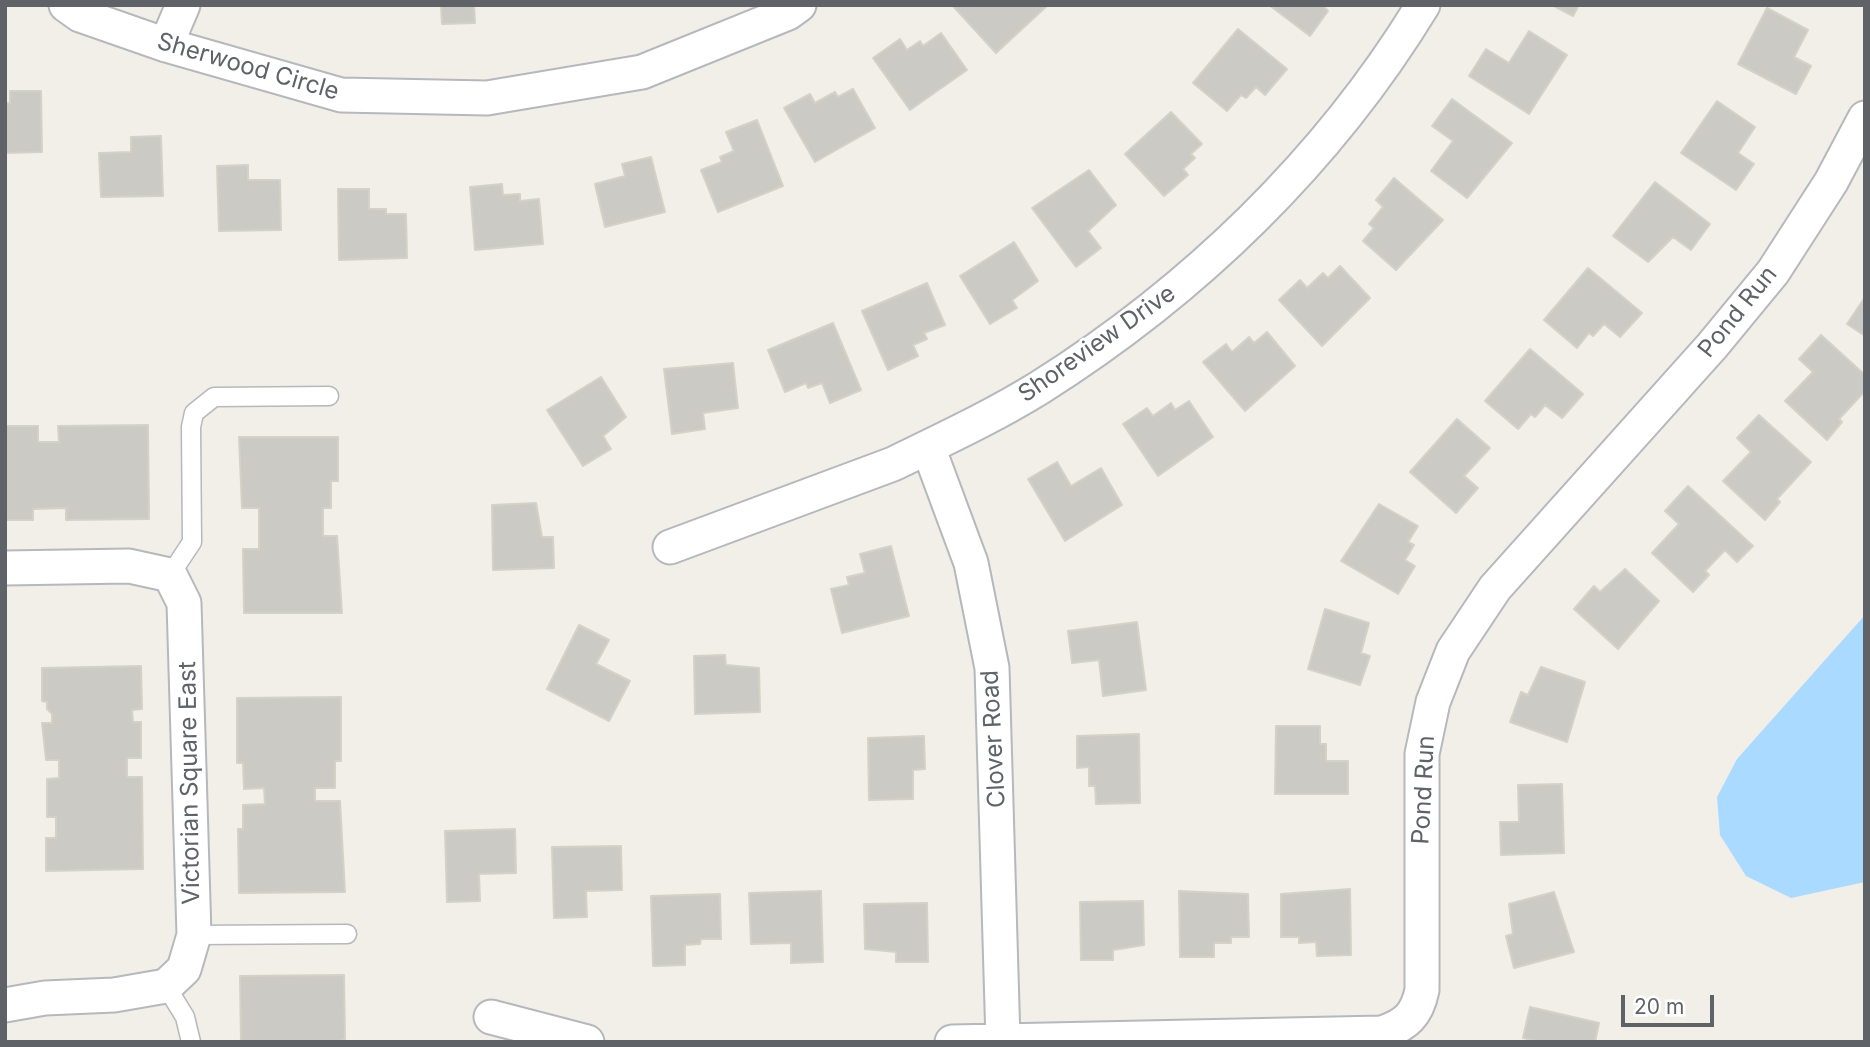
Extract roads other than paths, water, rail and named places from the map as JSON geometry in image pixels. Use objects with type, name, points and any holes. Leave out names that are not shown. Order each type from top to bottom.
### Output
[{"type":"street","name":"Sherwood Circle","points":[[66,5],[80,15],[166,45],[341,95],[487,98],[642,72],[788,13],[799,5]]},
{"type":"street","points":[[166,45],[183,5]]},
{"type":"street","name":"Shoreview Drive","points":[[670,547],[892,464],[928,447],[1038,389],[1141,318],[1236,236],[1314,155],[1377,75],[1423,5]]},
{"type":"street","name":"Pond Run","points":[[952,1042],[1382,1033],[1401,1027],[1413,1016],[1422,990],[1422,754],[1433,702],[1453,651],[1494,588],[1712,346],[1773,272],[1831,182],[1865,118]]},
{"type":"street","name":"Clover Road","points":[[928,447],[971,563],[992,668],[1003,1041]]},
{"type":"street","points":[[5,568],[129,566],[170,575]]},
{"type":"street","name":"Victorian Square East","points":[[166,986],[184,969],[194,934],[184,603],[170,575]]},
{"type":"street","points":[[5,1005],[45,998],[114,995],[166,986]]},
{"type":"street","points":[[491,1017],[587,1042]]},
{"type":"lane","points":[[170,575],[192,542],[191,427],[194,413],[214,397],[329,396]]},
{"type":"lane","points":[[194,934],[347,934]]},
{"type":"lane","points":[[166,986],[185,1017],[191,1042]]},
{"type":"water","points":[[1865,615],[1865,882],[1791,898],[1746,876],[1720,835],[1717,797],[1737,759]]}]
